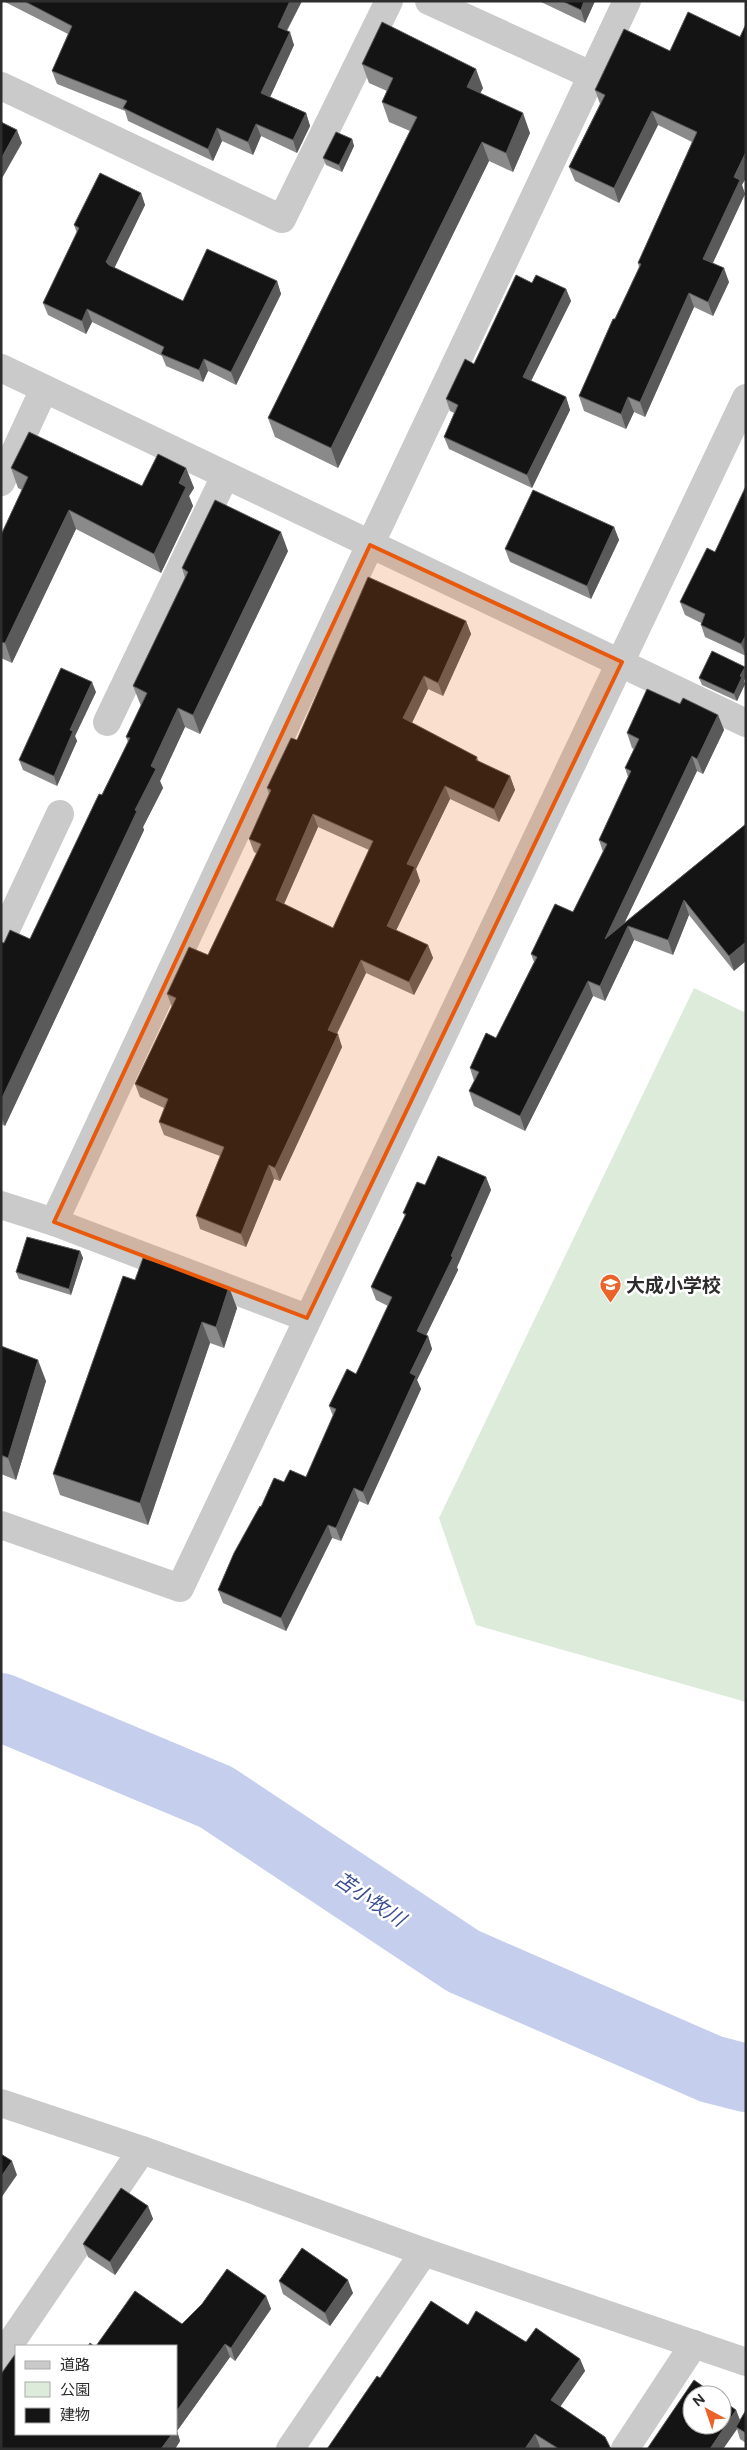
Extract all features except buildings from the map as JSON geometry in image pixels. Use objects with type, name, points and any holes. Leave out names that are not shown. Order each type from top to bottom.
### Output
[{"type":"street","points":[[1,86],[282,219],[389,1]]},
{"type":"street","points":[[429,1],[591,75]]},
{"type":"street","points":[[54,1222],[370,545],[627,1]]},
{"type":"street","points":[[1,368],[370,545],[622,662],[746,723]]},
{"type":"street","points":[[1,482],[44,388]]},
{"type":"street","points":[[1,1525],[180,1588],[746,398]]},
{"type":"street","points":[[107,722],[225,476]]},
{"type":"street","points":[[1,940],[60,814]]},
{"type":"street","points":[[1,1205],[54,1222],[307,1318]]},
{"type":"street","points":[[1,2103],[142,2150],[424,2252],[746,2362]]},
{"type":"street","points":[[1,2357],[142,2150]]},
{"type":"street","points":[[290,2449],[424,2252]]},
{"type":"street","points":[[625,2449],[694,2344]]},
{"type":"highlighted area","points":[[370,545],[622,662],[307,1318],[54,1222]]},
{"type":"green space","name":"大成小学校","points":[[694,988],[746,1013],[746,1702],[476,1625],[439,1518]]},
{"type":"waterway","name":"苫小牧川","points":[[1,1707],[216,1797],[463,1961],[711,2069],[746,2078]]},
{"type":"place","name":"大成小学校","points":[[610,1304]]}]
